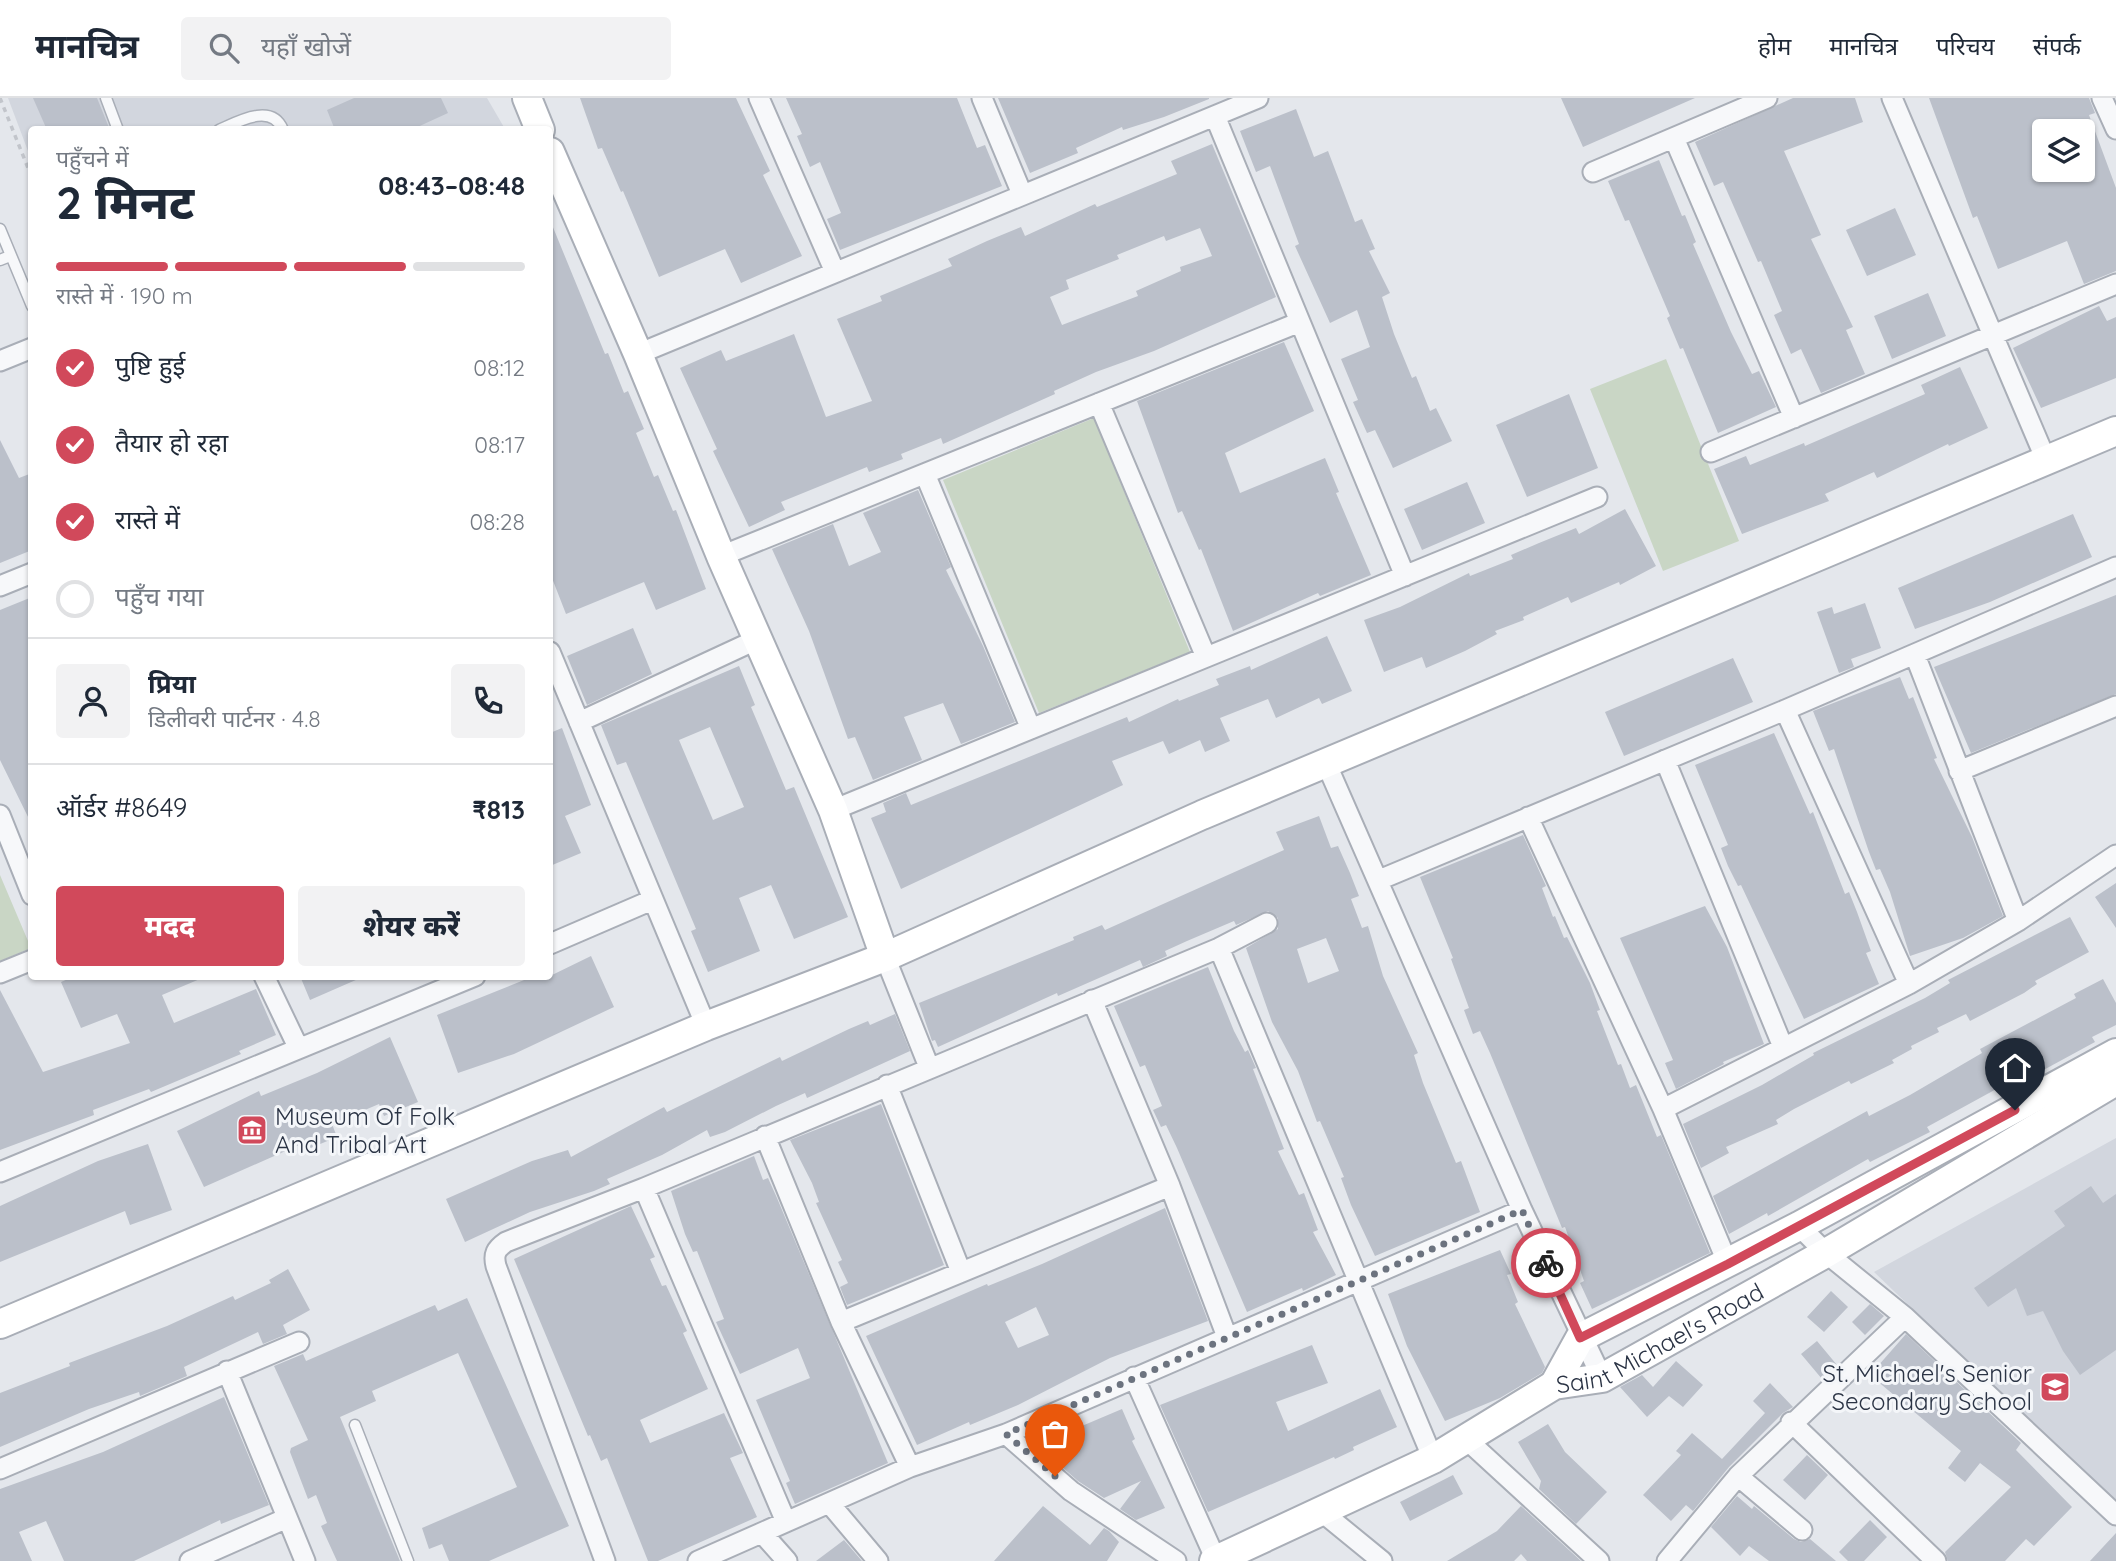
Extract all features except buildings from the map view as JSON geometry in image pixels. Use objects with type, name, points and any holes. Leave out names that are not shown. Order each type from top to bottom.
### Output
[{"type":"street","points":[[527,98],[538,126]]},
{"type":"street","points":[[759,98],[835,272]]},
{"type":"street","points":[[982,98],[1022,194]]},
{"type":"street","points":[[638,354],[1258,98]]},
{"type":"street","points":[[1593,172],[1767,98]]},
{"type":"street","points":[[1892,98],[2046,460]]},
{"type":"street","points":[[2102,98],[2116,129]]},
{"type":"street","points":[[1215,116],[1405,576]]},
{"type":"street","points":[[1674,138],[1794,418]]},
{"type":"street","points":[[553,159],[638,354],[721,556],[833,810],[885,957],[929,1067]]},
{"type":"street","points":[[1711,452],[1992,338],[2116,284]]},
{"type":"street","points":[[721,556],[1300,322]]},
{"type":"street","points":[[0,361],[28,350]]},
{"type":"street","points":[[1099,403],[1206,657]]},
{"type":"street","points":[[0,1324],[706,1026],[885,957],[1326,763],[2116,431]]},
{"type":"street","points":[[925,474],[1031,729]]},
{"type":"street","points":[[833,810],[1597,497]]},
{"type":"street","points":[[1379,880],[1915,655],[2116,567]]},
{"type":"street","points":[[0,586],[28,575]]},
{"type":"street","points":[[579,722],[758,639]]},
{"type":"street","points":[[1915,655],[2018,920]]},
{"type":"street","points":[[553,659],[706,1026]]},
{"type":"street","points":[[1959,771],[2116,706]]},
{"type":"street","points":[[1785,710],[1909,984]]},
{"type":"street","points":[[1665,760],[1783,1047]]},
{"type":"street","points":[[1326,763],[1522,1210],[1580,1338],[1602,1378]]},
{"type":"street","points":[[0,815],[28,885]]},
{"type":"street","points":[[1528,817],[1663,1109],[1728,1264]]},
{"type":"street","points":[[1663,1109],[1909,984],[2018,920],[2116,855]]},
{"type":"street","points":[[553,943],[652,900]]},
{"type":"street","points":[[605,1561],[494,1256],[497,1248],[1219,948],[1267,923]]},
{"type":"street","points":[[1219,948],[1433,1459]]},
{"type":"street","points":[[0,973],[28,962]]},
{"type":"street","points":[[266,980],[298,1047]]},
{"type":"street","points":[[0,1172],[465,980]]},
{"type":"street","points":[[1092,1000],[1170,1185],[1227,1337]]},
{"type":"street","name":"Saint Michael's Road","points":[[1554,1384],[1580,1338],[1728,1264],[2116,1053]]},
{"type":"street","name":"Saint Michael's Road","points":[[1554,1384],[1602,1378],[1826,1253],[2116,1081]]},
{"type":"street","points":[[887,1085],[961,1272]]},
{"type":"street","points":[[765,1136],[841,1322],[910,1467]]},
{"type":"street","points":[[841,1322],[1170,1185]]},
{"type":"street","points":[[644,1188],[786,1522]]},
{"type":"street","points":[[698,1561],[910,1467],[1006,1434],[1522,1210]]},
{"type":"street","points":[[1799,1226],[1826,1253],[1905,1317],[2116,1516]]},
{"type":"street","points":[[1672,1559],[1738,1476],[1791,1422],[1905,1317]]},
{"type":"street","points":[[0,1469],[299,1342]]},
{"type":"street","points":[[227,1371],[305,1561]]},
{"type":"street","points":[[1133,1377],[1215,1560],[1433,1459],[1554,1384]]},
{"type":"street","points":[[1791,1422],[1936,1561]]},
{"type":"street","points":[[1006,1434],[1072,1491],[1176,1561]]},
{"type":"street","points":[[1467,1440],[1599,1561]]},
{"type":"street","points":[[1738,1476],[1802,1530]]},
{"type":"street","points":[[830,1504],[878,1561]]},
{"type":"street","points":[[1322,1512],[1382,1561]]},
{"type":"street","points":[[190,1561],[287,1518]]},
{"type":"street","points":[[763,1534],[787,1561]]},
{"type":"lane","points":[[106,98],[116,126]]},
{"type":"lane","points":[[228,126],[256,114],[273,118],[280,126]]},
{"type":"lane","points":[[0,229],[5,258],[28,299]]},
{"type":"lane","points":[[355,1425],[408,1561]]},
{"type":"path","points":[[0,99],[28,168]]},
{"type":"shaded area","points":[[8,98],[487,98],[503,126],[28,126],[28,151]]},
{"type":"shaded area","name":"St. Michael's Senior Secondary School","points":[[2116,1138],[2116,1503],[1874,1272]]},
{"type":"green space","points":[[1666,359],[1739,541],[1663,571],[1590,389]]},
{"type":"green space","points":[[1094,418],[1190,652],[1039,713],[943,480]]},
{"type":"green space","points":[[0,875],[28,941],[28,949],[0,961]]},
{"type":"way so far","points":[[1055,1476],[1006,1434],[1522,1210],[1546,1263]]},
{"type":"place","name":"Museum Of Folk And Tribal Art","points":[[252,1130]]},
{"type":"place","name":"St. Michael's Senior Secondary School","points":[[2055,1387]]},
{"type":"route","points":[[1546,1263],[1580,1338],[1728,1264],[2015,1110]]}]
